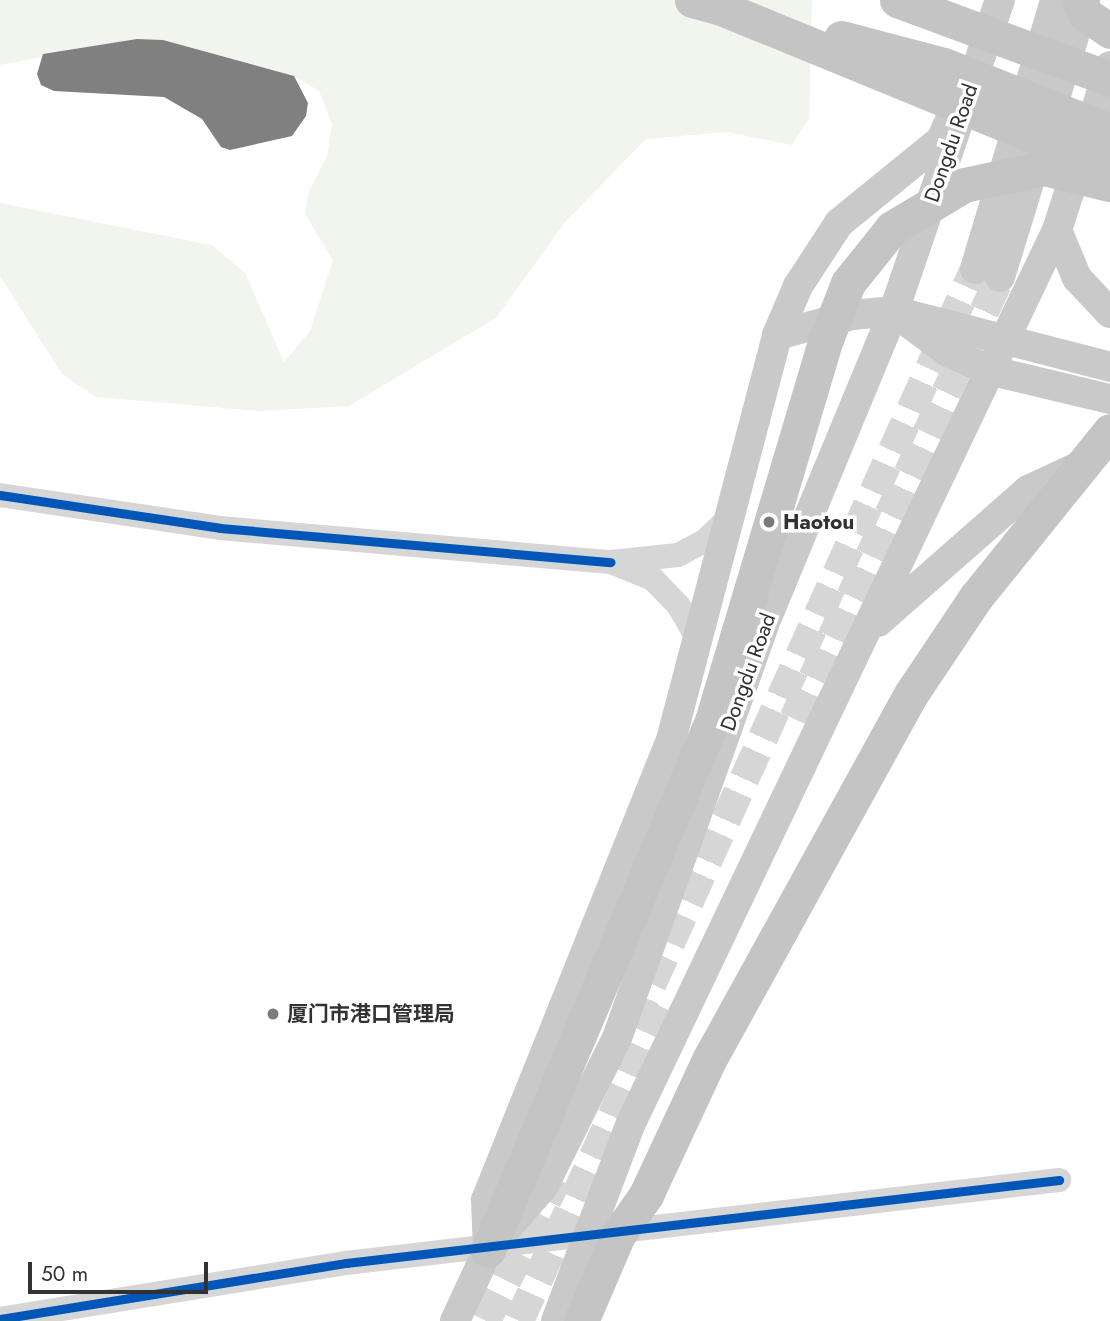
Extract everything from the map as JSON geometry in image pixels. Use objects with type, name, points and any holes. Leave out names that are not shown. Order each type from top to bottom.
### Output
[{"type":"highway","points":[[897,0],[1110,79]]},
{"type":"highway","points":[[1078,0],[1085,14],[1110,31]]},
{"type":"highway","points":[[705,3],[944,65],[1110,131]]},
{"type":"highway","points":[[705,3],[1110,167]]},
{"type":"highway","points":[[488,1250],[712,721],[825,342],[848,283],[892,228],[964,185],[1044,168],[1110,184]]},
{"type":"highway","points":[[581,1321],[604,1237],[646,1195],[710,1058],[911,694],[976,597],[1110,431]]},
{"type":"main road","points":[[488,1250],[486,1200],[671,740],[777,335],[798,286],[839,223],[941,139],[977,66],[991,0]]},
{"type":"main road","name":"Dongdu Road","points":[[455,1321],[488,1250],[543,1186],[617,1038],[768,615],[894,311],[1000,0]]},
{"type":"main road","points":[[1055,0],[987,273],[1085,0]]},
{"type":"main road","points":[[556,1321],[604,1237],[631,1123],[988,370],[1058,230],[1110,66]]},
{"type":"main road","points":[[1058,230],[1077,278],[1110,313]]},
{"type":"main road","points":[[777,335],[852,315],[894,311],[1006,337],[1110,368]]},
{"type":"main road","points":[[894,311],[948,352],[988,370],[1110,399]]},
{"type":"main road","points":[[864,634],[1028,491],[1110,453]]},
{"type":"street","points":[[0,495],[220,528],[611,562],[678,555],[706,540],[731,516]]},
{"type":"street","points":[[611,562],[653,579],[678,605],[699,641]]},
{"type":"street","points":[[0,1319],[346,1263],[604,1237],[1059,1180]]},
{"type":"shaded area","points":[[0,0],[812,0],[809,119],[792,145],[727,132],[646,139],[565,222],[496,318],[349,406],[260,411],[96,397],[62,374],[0,276],[0,203],[212,245],[245,273],[284,362],[310,331],[333,260],[305,214],[308,193],[327,156],[332,124],[319,91],[294,76],[163,40],[137,39],[0,65]]},
{"type":"building","points":[[137,39],[163,40],[294,76],[308,103],[306,116],[292,136],[230,150],[221,147],[202,119],[164,97],[54,91],[41,85],[37,74],[43,54]]},
{"type":"tunnel","points":[[633,1025],[975,269]]},
{"type":"tunnel","points":[[794,719],[1000,277]]},
{"type":"tunnel","points":[[519,1321],[664,1003]]},
{"type":"tunnel","points":[[486,1321],[557,1179]]},
{"type":"cycle path","points":[[0,495],[220,528],[611,562]]},
{"type":"cycle path","points":[[0,1319],[346,1263],[1059,1180]]},
{"type":"place","name":"Haotou","points":[[769,522]]},
{"type":"place","name":"厦门市港口管理局","points":[[273,1014]]}]
